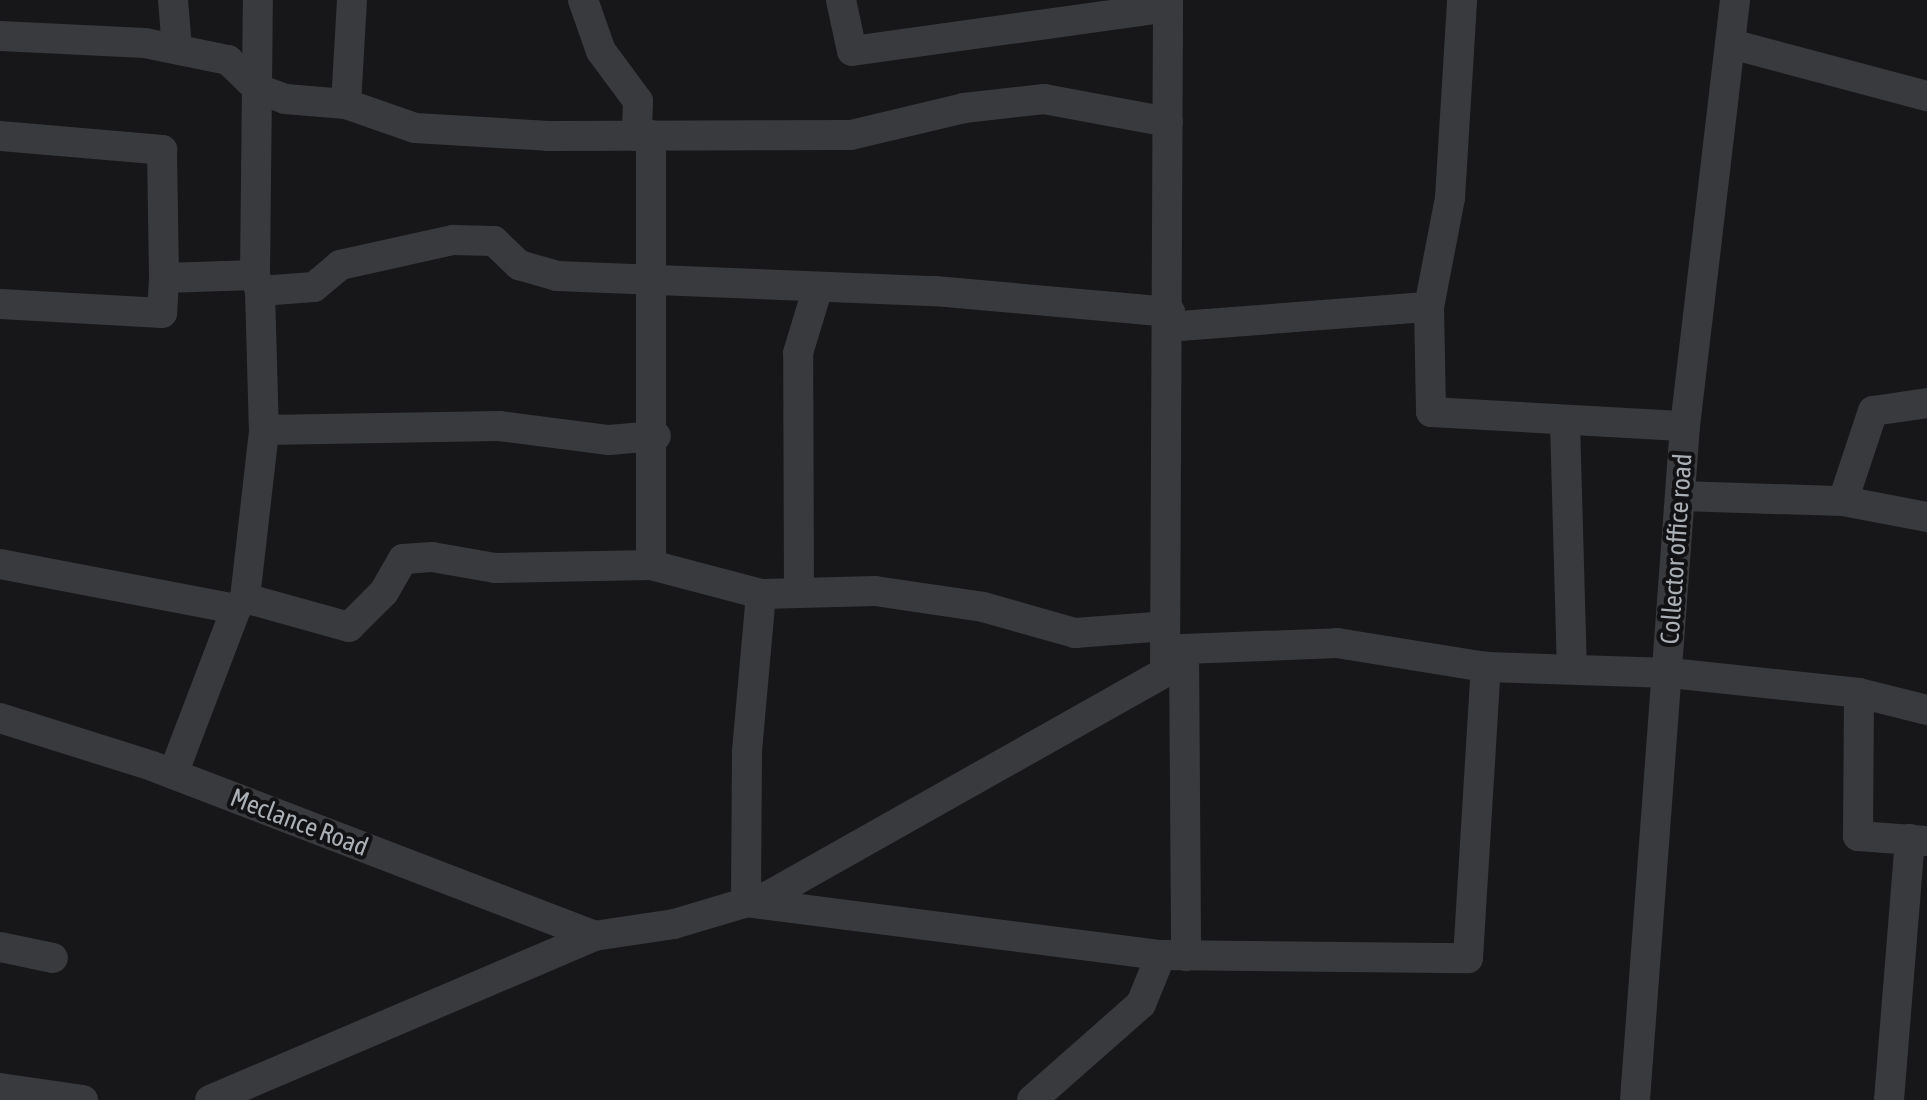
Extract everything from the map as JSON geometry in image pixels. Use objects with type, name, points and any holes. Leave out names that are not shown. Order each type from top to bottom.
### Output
[{"type":"street","points":[[173,0],[177,49]]},
{"type":"street","points":[[173,774],[240,603],[264,430],[258,283],[258,0]]},
{"type":"street","points":[[346,104],[352,0]]},
{"type":"street","points":[[583,0],[601,51],[638,101],[644,136],[655,278],[656,436],[651,565]]},
{"type":"street","points":[[841,0],[852,51],[1168,4],[1168,319],[1174,637],[1173,955],[1141,1004],[1032,1100]]},
{"type":"street","points":[[1462,0],[1450,198],[1429,307],[1431,412],[1565,422],[1685,426]]},
{"type":"street","name":"Collector office road","points":[[1635,1100],[1670,673],[1685,426],[1735,45],[1735,0]]},
{"type":"street","points":[[0,36],[177,49],[228,60],[258,89],[346,104],[415,128],[644,136],[851,135],[964,108],[1044,99],[1168,122]]},
{"type":"street","points":[[1735,45],[1927,96]]},
{"type":"street","points":[[0,136],[162,150],[164,278],[162,313],[0,304]]},
{"type":"street","points":[[164,278],[314,287],[340,265],[453,240],[494,241],[519,265],[557,276],[818,287],[1168,319],[1429,307]]},
{"type":"street","points":[[799,591],[798,353],[818,287]]},
{"type":"street","points":[[1843,501],[1873,411],[1927,403]]},
{"type":"street","points":[[1565,422],[1572,667]]},
{"type":"street","points":[[264,430],[499,426],[609,440],[656,436]]},
{"type":"street","points":[[1680,496],[1843,501],[1927,517]]},
{"type":"street","points":[[0,564],[240,603],[349,627],[384,592],[403,559],[495,568],[651,565],[761,594],[799,591],[891,593],[983,607],[1075,633],[1337,643],[1486,667],[1572,667],[1670,673],[1859,693],[1927,710]]},
{"type":"street","points":[[746,902],[746,768],[761,594]]},
{"type":"street","points":[[210,1100],[594,936],[746,902],[1165,672],[1174,637]]},
{"type":"street","points":[[746,902],[1173,955],[1468,958],[1486,667]]},
{"type":"street","points":[[1859,693],[1858,836],[1918,840],[1889,1100]]},
{"type":"street","name":"Meclance Road","points":[[0,718],[173,774],[594,936]]},
{"type":"street","points":[[0,947],[53,958]]},
{"type":"street","points":[[0,1088],[83,1100]]}]
